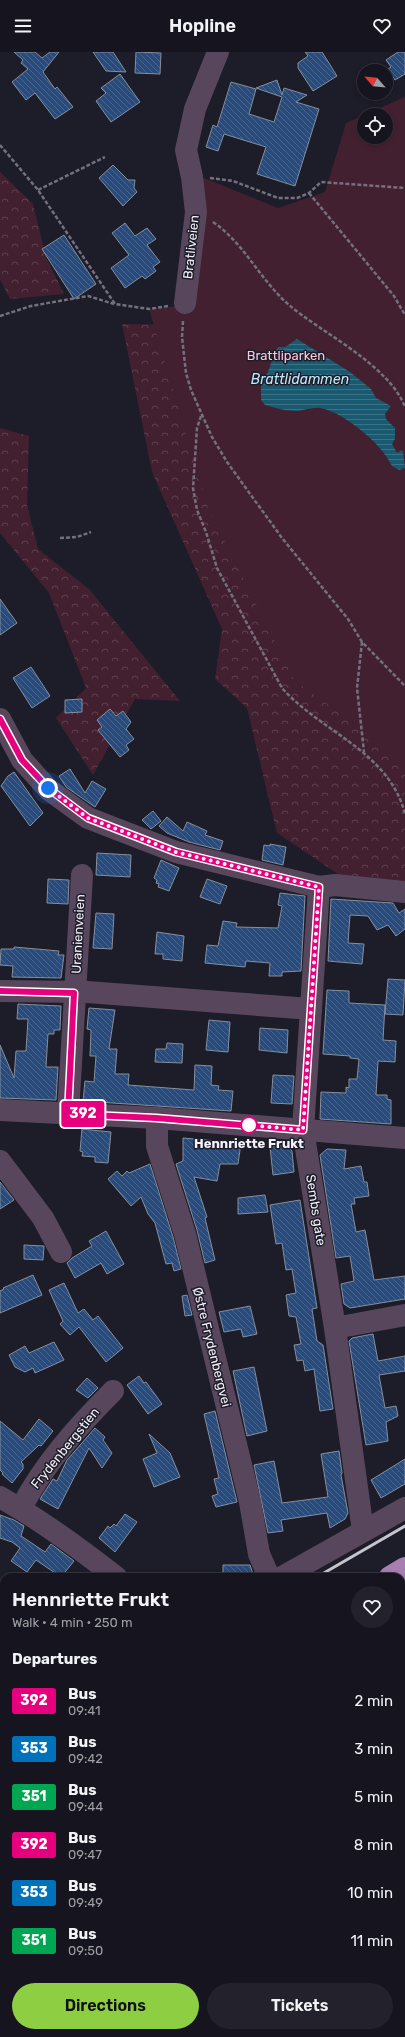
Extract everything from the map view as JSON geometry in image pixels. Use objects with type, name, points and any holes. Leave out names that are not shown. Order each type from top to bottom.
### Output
[{"type":"street","name":"Bratliveien","points":[[185,303],[196,212],[192,177],[186,150],[195,109],[218,52]]},
{"type":"street","points":[[0,719],[22,760],[43,783],[88,818],[176,852],[319,887],[335,886],[405,892]]},
{"type":"street","name":"Uranienveien","points":[[68,1114],[82,875]]},
{"type":"street","name":"Sembs gate","points":[[319,887],[303,1130],[335,1328],[363,1530]]},
{"type":"street","points":[[0,991],[74,993],[311,1009]]},
{"type":"street","points":[[0,1110],[156,1118],[405,1138]]},
{"type":"street","name":"Østre Frydenbergvei","points":[[156,1118],[157,1146],[185,1234],[250,1502],[259,1554],[267,1573]]},
{"type":"street","points":[[0,1162],[43,1218],[61,1252]]},
{"type":"street","points":[[335,1328],[405,1315]]},
{"type":"street","name":"Frydenbergstien","points":[[21,1508],[33,1485],[52,1459],[86,1418],[113,1391]]},
{"type":"street","points":[[0,1496],[21,1508],[111,1573]]},
{"type":"street","points":[[289,1573],[363,1530],[405,1508]]},
{"type":"path","points":[[0,146],[38,190],[115,304]]},
{"type":"path","points":[[38,190],[104,158]]},
{"type":"path","points":[[192,177],[233,181],[278,198],[297,198],[309,192],[321,182],[405,188]]},
{"type":"path","points":[[309,192],[394,296],[405,315]]},
{"type":"path","points":[[196,212],[214,222],[229,235],[265,280],[289,305],[374,368],[400,396],[405,407]]},
{"type":"path","points":[[0,316],[31,306],[88,296],[115,304],[148,309],[185,303],[182,337],[186,373],[201,415],[227,462],[282,538],[348,619],[362,642],[405,686]]},
{"type":"path","points":[[201,415],[197,428],[194,498],[217,568],[225,585],[282,688],[294,702],[311,716],[364,752],[381,769],[391,783],[405,814]]},
{"type":"path","points":[[60,538],[77,537],[92,532]]},
{"type":"path","points":[[362,642],[357,688],[364,752]]},
{"type":"green space","name":"Brattliparken","points":[[405,97],[405,774],[385,746],[294,680],[208,508],[149,309],[178,306],[194,174],[278,208],[325,192],[346,123],[357,118],[357,144],[393,144],[393,108],[380,108]]},
{"type":"green space","points":[[0,172],[33,204],[46,257],[64,294],[10,299],[0,279]]},
{"type":"green space","points":[[122,324],[175,325],[405,689],[405,881],[341,876],[277,833],[247,708],[215,679],[222,629],[152,472]]},
{"type":"green space","points":[[0,428],[29,436],[27,505],[38,549],[89,589],[180,701],[135,699],[93,775],[56,718],[86,688],[49,593],[0,533]]},
{"type":"water","name":"Brattlidammen","points":[[297,339],[350,372],[371,389],[376,398],[391,406],[385,414],[386,419],[395,428],[395,439],[392,444],[397,453],[402,450],[405,468],[399,470],[392,466],[372,439],[351,423],[330,411],[320,408],[312,408],[294,411],[265,405],[261,400],[261,383],[268,372],[273,357],[278,347],[285,347]]},
{"type":"building","points":[[14,52],[35,52],[42,58],[50,52],[59,52],[43,72],[55,89],[57,87],[73,107],[55,119],[35,93],[26,100],[12,82],[28,69],[21,63],[23,60]]},
{"type":"building","points":[[93,52],[113,52],[126,72],[106,71]]},
{"type":"building","points":[[136,52],[161,53],[160,74],[135,73]]},
{"type":"building","points":[[305,52],[322,52],[337,76],[313,91],[298,68],[298,63],[308,56]]},
{"type":"building","points":[[398,52],[405,52],[405,74],[395,80],[393,77],[393,64],[389,64],[386,60]]},
{"type":"building","points":[[120,74],[140,102],[111,122],[96,101],[106,93],[101,88]]},
{"type":"building","points":[[277,80],[282,95],[284,88],[307,95],[296,102],[319,109],[295,186],[257,174],[266,147],[224,134],[218,151],[206,147],[213,125],[217,127],[231,82],[256,89],[249,114],[274,122],[282,97],[256,88]]},
{"type":"building","points":[[113,165],[128,180],[135,180],[134,188],[137,192],[123,206],[99,178]]},
{"type":"building","points":[[125,223],[135,236],[147,228],[156,239],[147,245],[160,262],[153,267],[156,271],[145,279],[142,276],[125,288],[111,268],[129,255],[112,233]]},
{"type":"building","points":[[64,235],[96,284],[74,299],[42,249]]},
{"type":"building","points":[[0,599],[17,623],[0,635]]},
{"type":"building","points":[[31,667],[50,696],[32,708],[13,678]]},
{"type":"building","points":[[82,699],[82,712],[65,713],[65,700]]},
{"type":"building","points":[[110,709],[116,716],[123,711],[131,722],[126,729],[134,739],[126,745],[129,750],[120,757],[98,730],[102,727],[97,720]]},
{"type":"building","points":[[70,769],[85,793],[92,781],[106,789],[95,807],[66,787],[59,776]]},
{"type":"building","points":[[14,772],[43,813],[30,826],[1,786],[8,776]]},
{"type":"building","points":[[153,811],[161,821],[151,829],[142,820]]},
{"type":"building","points":[[167,817],[183,831],[187,822],[207,831],[205,835],[223,841],[220,850],[189,842],[167,833],[159,826]]},
{"type":"building","points":[[270,844],[286,847],[283,865],[262,860],[264,845],[270,846]]},
{"type":"building","points":[[97,853],[131,855],[130,877],[96,875]]},
{"type":"building","points":[[161,860],[179,868],[169,891],[158,887],[159,884],[156,883],[157,880],[154,878]]},
{"type":"building","points":[[48,879],[69,880],[68,904],[47,903]]},
{"type":"building","points":[[207,879],[227,886],[220,904],[200,897]]},
{"type":"building","points":[[280,893],[305,896],[301,971],[282,972],[282,976],[269,976],[270,963],[246,961],[245,967],[205,963],[207,945],[218,946],[223,921],[237,923],[236,927],[278,928],[282,906],[278,905]]},
{"type":"building","points":[[331,899],[393,903],[399,913],[405,909],[405,929],[396,936],[388,925],[377,930],[368,916],[350,915],[348,943],[364,944],[362,964],[328,961]]},
{"type":"building","points":[[96,913],[114,914],[112,949],[93,948]]},
{"type":"building","points":[[157,932],[184,936],[182,961],[163,959],[163,954],[155,954]]},
{"type":"building","points":[[14,947],[59,951],[58,955],[64,955],[61,978],[12,977],[13,966],[0,965],[1,949],[14,949]]},
{"type":"building","points":[[388,979],[405,980],[403,1015],[385,1014]]},
{"type":"building","points":[[327,990],[349,991],[349,1003],[385,1005],[383,1040],[396,1041],[395,1062],[378,1061],[376,1095],[387,1095],[387,1099],[391,1100],[391,1124],[320,1119],[321,1092],[346,1093],[346,1087],[349,1088],[349,1079],[357,1079],[359,1059],[350,1058],[350,1056],[323,1054]]},
{"type":"building","points":[[18,1004],[61,1006],[60,1030],[54,1030],[54,1034],[48,1034],[46,1067],[58,1067],[56,1100],[0,1098],[0,1045],[14,1078],[16,1051],[26,1051],[28,1019],[17,1019]]},
{"type":"building","points":[[89,1008],[115,1010],[109,1049],[117,1049],[115,1074],[129,1074],[128,1085],[194,1090],[195,1065],[212,1066],[211,1085],[219,1086],[218,1090],[233,1091],[231,1111],[83,1101],[85,1081],[94,1082],[96,1056],[90,1056],[91,1030],[87,1029]]},
{"type":"building","points":[[209,1020],[230,1022],[228,1052],[206,1050]]},
{"type":"building","points":[[260,1028],[288,1030],[287,1053],[259,1050]]},
{"type":"building","points":[[167,1043],[183,1044],[182,1063],[155,1062],[156,1049],[166,1049]]},
{"type":"building","points":[[273,1075],[294,1076],[292,1104],[271,1103]]},
{"type":"building","points":[[82,1129],[111,1132],[108,1163],[95,1162],[95,1157],[82,1156],[83,1152],[80,1151]]},
{"type":"building","points":[[183,1138],[241,1143],[238,1164],[220,1164],[217,1181],[194,1177],[207,1217],[205,1218],[215,1260],[205,1263],[197,1230],[176,1164],[183,1161]]},
{"type":"building","points":[[286,1145],[292,1151],[294,1172],[273,1175],[270,1147]]},
{"type":"building","points":[[327,1149],[346,1150],[344,1169],[361,1166],[364,1182],[367,1182],[369,1196],[354,1198],[355,1204],[351,1204],[356,1232],[365,1230],[374,1280],[405,1276],[405,1299],[350,1308],[344,1304],[341,1284],[354,1281],[350,1256],[336,1258],[320,1155]]},
{"type":"building","points":[[150,1164],[173,1237],[181,1269],[174,1271],[172,1263],[166,1264],[155,1223],[148,1214],[141,1197],[131,1206],[108,1179],[117,1171],[122,1176],[127,1171],[129,1173]]},
{"type":"building","points":[[0,1182],[14,1200],[0,1209]]},
{"type":"building","points":[[265,1195],[268,1212],[238,1214],[238,1198]]},
{"type":"building","points":[[300,1200],[317,1308],[312,1309],[317,1341],[323,1345],[333,1409],[320,1411],[314,1369],[305,1371],[303,1360],[297,1361],[294,1345],[301,1344],[296,1317],[289,1316],[286,1295],[296,1293],[292,1269],[286,1270],[282,1243],[276,1244],[270,1205]]},
{"type":"building","points":[[106,1231],[124,1264],[107,1274],[101,1263],[75,1278],[67,1263],[72,1258],[92,1246],[89,1241]]},
{"type":"building","points":[[24,1245],[44,1246],[43,1260],[24,1259]]},
{"type":"building","points":[[33,1275],[42,1295],[0,1313],[0,1291],[4,1289],[3,1288]]},
{"type":"building","points":[[64,1283],[78,1313],[84,1309],[93,1320],[98,1316],[123,1348],[106,1362],[79,1327],[70,1335],[60,1324],[63,1321],[49,1290]]},
{"type":"building","points":[[187,1295],[192,1315],[185,1316],[182,1296]]},
{"type":"building","points":[[250,1306],[257,1334],[243,1337],[241,1329],[224,1332],[219,1312]]},
{"type":"building","points":[[373,1334],[378,1361],[405,1356],[405,1371],[379,1375],[385,1408],[396,1406],[398,1416],[386,1422],[388,1441],[366,1445],[349,1341],[352,1338]]},
{"type":"building","points":[[54,1342],[64,1360],[35,1373],[33,1368],[25,1372],[15,1367],[9,1355],[25,1346],[29,1353]]},
{"type":"building","points":[[254,1367],[267,1431],[247,1436],[233,1371]]},
{"type":"building","points":[[139,1376],[144,1383],[146,1382],[162,1404],[148,1414],[127,1385]]},
{"type":"building","points":[[87,1378],[98,1388],[88,1398],[76,1390]]},
{"type":"building","points":[[215,1411],[237,1502],[216,1507],[212,1496],[218,1494],[214,1479],[219,1478],[204,1414]]},
{"type":"building","points":[[39,1419],[53,1431],[41,1446],[39,1445],[21,1462],[23,1464],[23,1469],[12,1483],[2,1474],[3,1473],[0,1470],[0,1421],[23,1440]]},
{"type":"building","points":[[95,1428],[105,1437],[103,1440],[112,1453],[102,1468],[89,1448],[58,1509],[40,1499],[53,1479],[57,1481],[67,1460]]},
{"type":"building","points":[[149,1434],[170,1453],[180,1477],[154,1487],[143,1459],[157,1453]]},
{"type":"building","points":[[339,1451],[341,1475],[348,1513],[345,1519],[330,1528],[327,1513],[281,1520],[283,1531],[268,1533],[254,1465],[274,1461],[282,1503],[328,1497],[321,1454]]},
{"type":"building","points":[[405,1459],[405,1484],[381,1498],[371,1480]]},
{"type":"building","points":[[125,1514],[137,1522],[115,1552],[99,1538],[108,1526],[110,1528],[114,1524],[116,1526]]},
{"type":"building","points":[[0,1515],[14,1520],[24,1526],[21,1536],[45,1552],[51,1544],[74,1561],[64,1573],[55,1573],[36,1560],[27,1572],[11,1561],[20,1548],[12,1542],[0,1538]]},
{"type":"building","points":[[223,1565],[250,1565],[253,1573],[223,1573]]},
{"type":"railway","points":[[324,1573],[405,1526]]},
{"type":"bus line","name":"392","points":[[0,719],[22,760],[48,788],[88,818],[176,852],[319,887],[303,1130],[156,1118],[68,1114],[74,993],[0,991]]},
{"type":"place","name":"Hennriette Frukt","points":[[249,1125]]},
{"type":"route","points":[[48,788],[88,818],[176,852],[319,887],[303,1130],[249,1125]]}]
